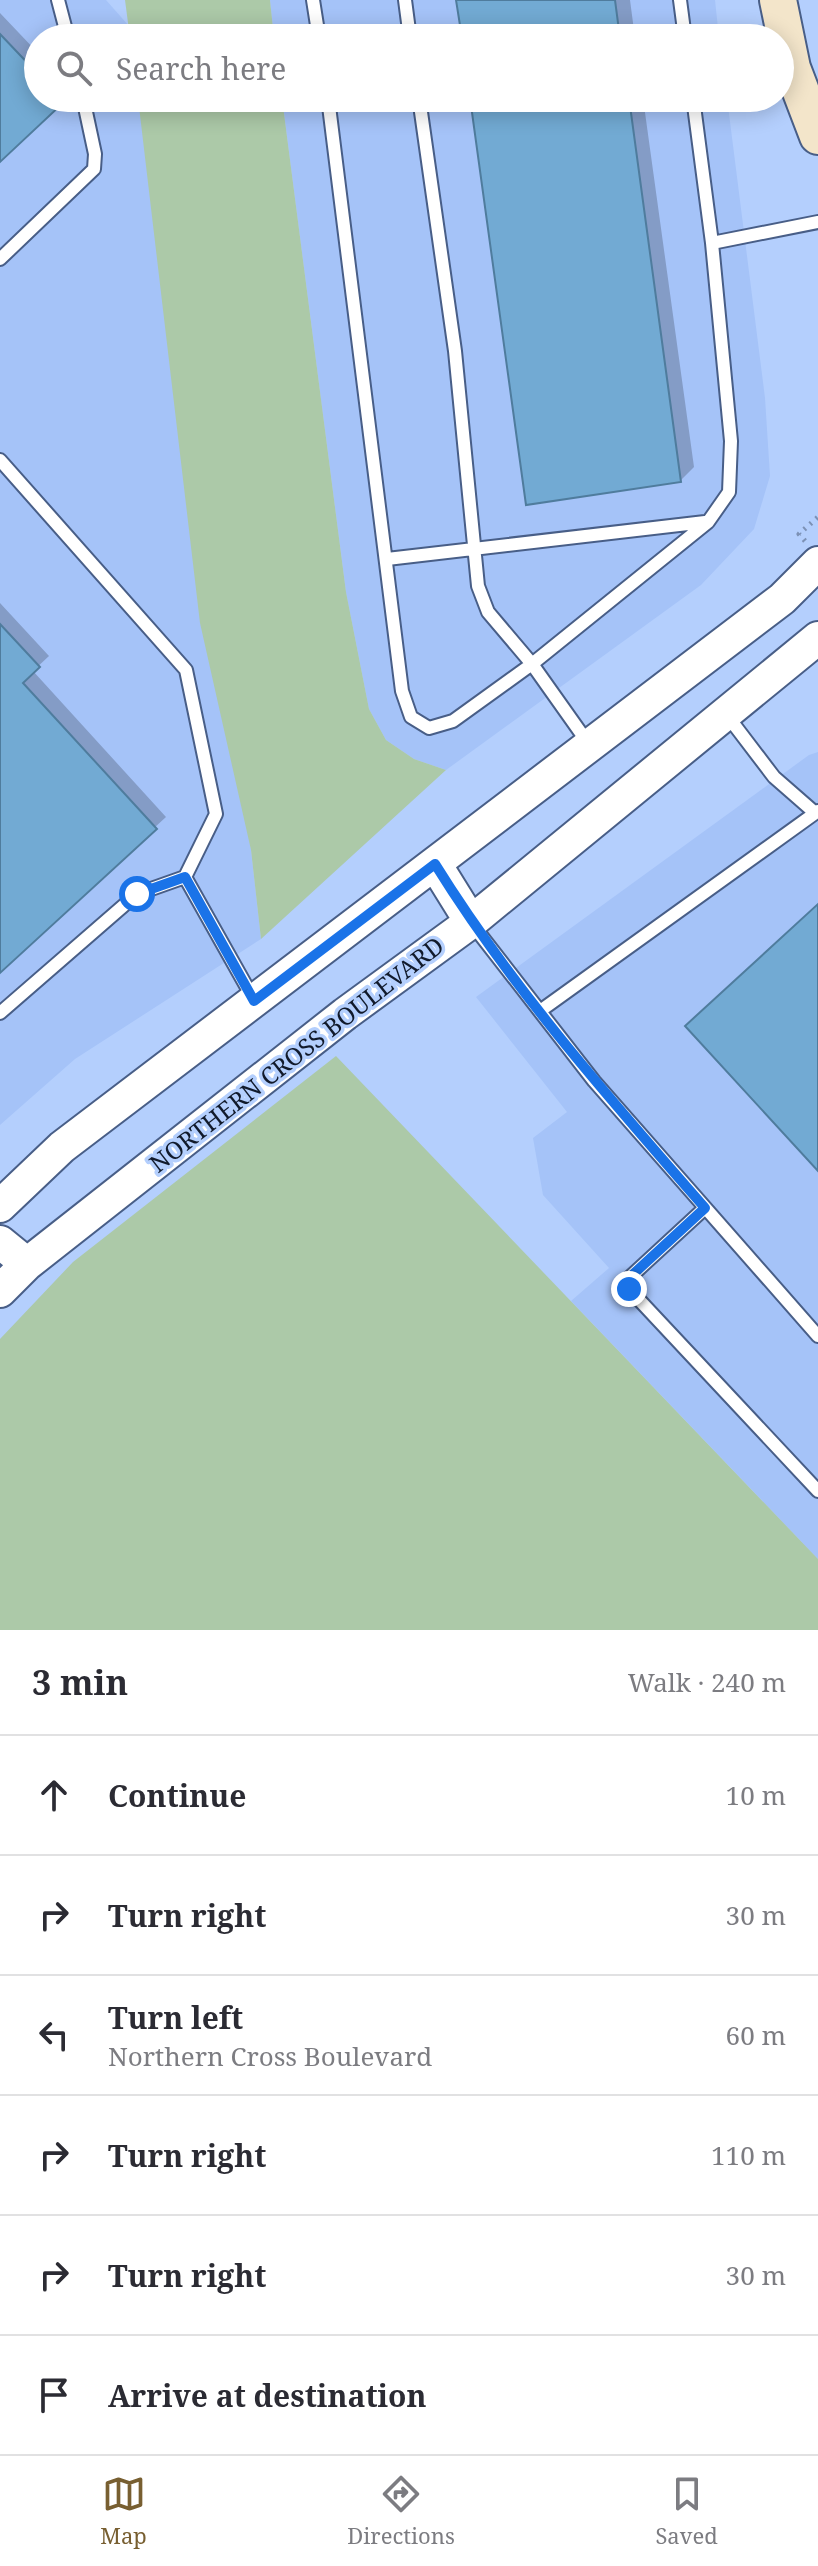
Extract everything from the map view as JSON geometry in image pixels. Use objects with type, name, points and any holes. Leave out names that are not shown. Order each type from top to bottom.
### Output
[{"type":"main road","points":[[778,0],[783,24]]},
{"type":"main road","points":[[794,73],[818,136]]},
{"type":"street","points":[[0,1206],[62,1147],[782,599],[818,563]]},
{"type":"street","name":"NORTHERN CROSS BOULEVARD","points":[[0,1291],[27,1264],[345,1014],[471,922],[818,638]]},
{"type":"street","points":[[435,864],[471,922]]},
{"type":"street","points":[[0,1242],[27,1264]]},
{"type":"lane","points":[[58,0],[64,24]]},
{"type":"lane","points":[[313,0],[317,24]]},
{"type":"lane","points":[[405,0],[408,24]]},
{"type":"lane","points":[[680,0],[683,24]]},
{"type":"lane","points":[[0,259],[94,169],[95,154],[86,112]]},
{"type":"lane","points":[[330,112],[402,691],[411,717],[429,728],[453,721],[532,664],[708,522],[729,492],[731,441],[712,243],[695,112]]},
{"type":"lane","points":[[421,112],[455,351],[478,586],[488,612],[532,664],[590,746]]},
{"type":"lane","points":[[712,243],[818,222]]},
{"type":"lane","points":[[0,460],[186,670],[216,814],[185,877],[137,894],[0,1013]]},
{"type":"lane","points":[[387,559],[708,522]]},
{"type":"lane","points":[[540,1011],[816,812],[774,777],[725,713]]},
{"type":"lane","points":[[185,877],[254,1001]]},
{"type":"lane","points":[[471,922],[594,1081],[818,1336]]},
{"type":"lane","points":[[705,1208],[629,1278],[629,1289],[818,1491]]},
{"type":"path","points":[[799,534],[818,517]]},
{"type":"shaded area","points":[[0,0],[106,0],[127,24],[24,24],[24,112],[140,112],[251,850],[261,939],[75,1059],[0,1125]]},
{"type":"shaded area","points":[[270,0],[715,0],[718,24],[273,24]]},
{"type":"shaded area","points":[[284,112],[729,112],[765,398],[770,476],[754,529],[701,585],[446,770],[414,759],[386,740],[369,709],[346,592]]},
{"type":"shaded area","points":[[818,752],[818,1559],[571,1301],[609,1268],[543,1195],[533,1138],[567,1112],[476,997],[809,755]]},
{"type":"green space","points":[[125,0],[270,0],[273,24],[128,24]]},
{"type":"green space","points":[[140,112],[284,112],[346,592],[369,709],[386,740],[414,759],[446,770],[261,939],[251,850],[200,623]]},
{"type":"green space","points":[[336,1056],[818,1559],[818,1630],[0,1630],[0,1339],[73,1262]]},
{"type":"building","points":[[456,0],[615,0],[618,24],[460,24]]},
{"type":"building","points":[[0,34],[24,59],[24,112],[53,112],[0,162]]},
{"type":"building","points":[[472,112],[631,112],[681,482],[526,505]]},
{"type":"building","points":[[0,624],[40,667],[23,683],[157,829],[0,973]]},
{"type":"building","points":[[818,904],[818,1171],[685,1026]]},
{"type":"route","points":[[137,894],[185,877],[254,1001],[435,864],[471,922],[594,1081],[705,1208],[629,1278],[629,1289]]}]
